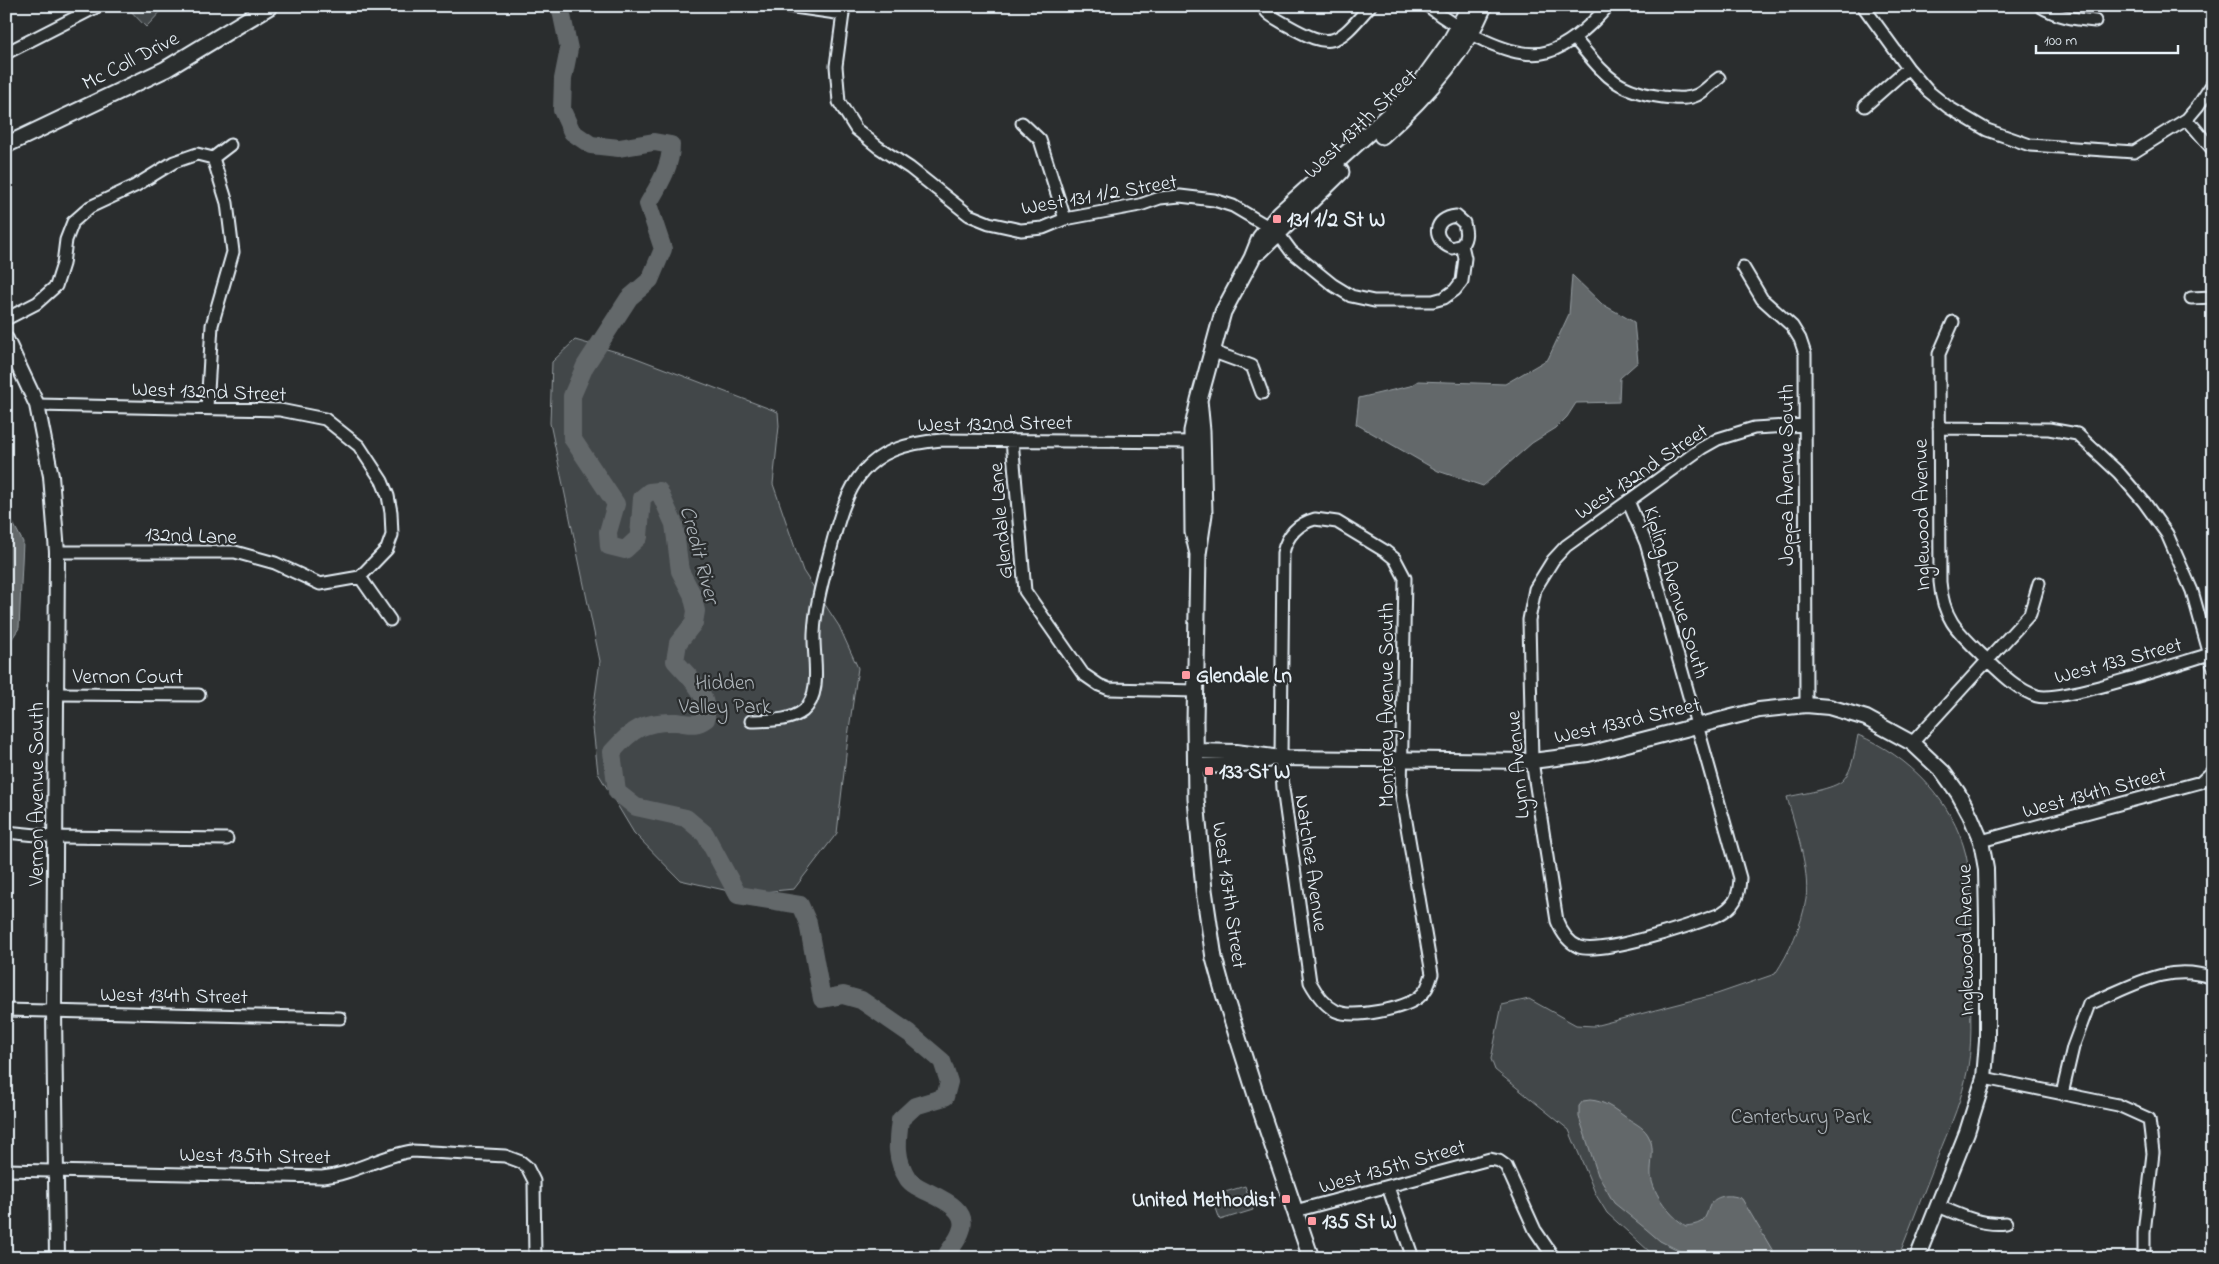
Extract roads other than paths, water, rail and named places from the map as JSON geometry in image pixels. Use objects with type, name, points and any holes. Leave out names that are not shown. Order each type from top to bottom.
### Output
[{"type":"main road","name":"Mc Coll Drive","points":[[6,145],[166,69],[270,6]]},
{"type":"main road","name":"West 137th Street","points":[[1312,1258],[1248,1072],[1214,958],[1204,890],[1198,826],[1196,759],[1198,554],[1204,514],[1197,442],[1199,400],[1223,312],[1252,258],[1273,230],[1319,192],[1404,116],[1449,63],[1464,30],[1470,6]]},
{"type":"main road","name":"West 137th Street","points":[[1464,30],[1484,6]]},
{"type":"street","points":[[6,53],[98,6]]},
{"type":"street","points":[[786,6],[843,10]]},
{"type":"street","points":[[1263,6],[1264,10],[1273,17],[1311,38],[1322,41],[1336,40],[1347,33],[1370,6]]},
{"type":"street","points":[[1428,6],[1464,30],[1512,52],[1546,52],[1574,38],[1608,6]]},
{"type":"street","points":[[1862,6],[1908,68],[1928,91],[1961,115],[1987,130],[2030,145],[2134,152],[2186,120],[2213,83]]},
{"type":"street","points":[[2040,6],[2052,13],[2067,18],[2095,21]]},
{"type":"street","name":"West 131 1/2 Street","points":[[843,10],[836,66],[839,102],[856,129],[969,215],[989,223],[1021,230],[1043,228],[1065,219],[1132,206],[1160,198],[1180,196],[1214,200],[1233,206],[1273,230],[1291,251],[1333,285],[1351,296],[1374,301],[1433,301],[1444,298],[1462,280],[1466,258],[1462,245]]},
{"type":"street","points":[[1574,38],[1612,80],[1626,89],[1642,94],[1680,99],[1697,95],[1719,78]]},
{"type":"street","points":[[1865,106],[1908,68]]},
{"type":"street","points":[[2186,120],[2213,150]]},
{"type":"street","points":[[1022,123],[1040,140],[1065,219]]},
{"type":"street","points":[[213,158],[230,145]]},
{"type":"street","points":[[6,319],[37,303],[56,286],[63,264],[66,240],[73,222],[90,207],[135,186],[174,162],[196,154],[213,158]]},
{"type":"street","points":[[207,408],[212,325],[233,252],[227,203],[213,158]]},
{"type":"street","name":"Joppa Avenue South","points":[[1744,267],[1762,299],[1792,326],[1800,339],[1804,354],[1806,705]]},
{"type":"street","points":[[2191,298],[2213,297]]},
{"type":"street","name":"Inglewood Avenue","points":[[1953,322],[1939,354],[1942,600],[1952,624],[1988,660]]},
{"type":"street","name":"Vernon Avenue South","points":[[6,339],[37,405],[51,476],[57,552],[57,837],[54,1011],[57,1258]]},
{"type":"street","points":[[1212,351],[1252,366],[1262,393]]},
{"type":"street","name":"West 132nd Street","points":[[37,405],[280,410],[325,419],[359,446],[382,481],[389,504],[392,535],[387,549],[360,577]]},
{"type":"street","name":"West 132nd Street","points":[[1543,574],[1566,546],[1702,448],[1718,439],[1754,428],[1805,425]]},
{"type":"street","points":[[1939,428],[2049,429],[2077,434],[2101,455],[2149,508],[2167,534],[2192,591],[2211,660]]},
{"type":"street","name":"West 132nd Street","points":[[751,721],[790,718],[802,711],[810,702],[814,690],[815,677],[815,623],[822,584],[840,512],[860,474],[891,450],[916,442],[1012,440],[1197,442]]},
{"type":"street","name":"Glendale Lane","points":[[1012,440],[1025,591],[1077,666],[1090,680],[1110,689],[1196,691]]},
{"type":"street","name":"Kipling Avenue South","points":[[1577,946],[1588,949],[1604,948],[1699,922],[1730,909],[1737,898],[1740,878],[1646,543],[1628,501]]},
{"type":"street","name":"Natchez Avenue","points":[[1363,538],[1337,522],[1315,519],[1297,527],[1285,544],[1283,553],[1281,758],[1284,805],[1310,982],[1316,993],[1335,1011],[1346,1014],[1361,1014],[1383,1009]]},
{"type":"street","name":"Monterey Avenue South","points":[[1363,538],[1395,559],[1405,578],[1401,792],[1432,974],[1428,987],[1420,996],[1410,1003],[1383,1009]]},
{"type":"street","name":"132nd Lane","points":[[57,552],[235,552],[275,564],[320,584],[360,577]]},
{"type":"street","name":"Lynn Avenue","points":[[1543,574],[1535,589],[1529,620],[1532,760],[1557,921],[1568,939],[1577,946]]},
{"type":"street","points":[[360,577],[390,620]]},
{"type":"street","points":[[1912,743],[2030,614],[2039,583]]},
{"type":"street","name":"West 133 Street","points":[[1988,660],[2014,684],[2038,696],[2050,697],[2066,695],[2211,660]]},
{"type":"street","name":"Vernon Court","points":[[57,694],[200,695]]},
{"type":"street","name":"West 133rd Street","points":[[1196,759],[1236,765],[1281,758],[1532,760],[1588,754],[1759,710],[1806,705],[1829,707],[1866,718],[1912,743]]},
{"type":"street","name":"Inglewood Avenue","points":[[1912,743],[1943,772],[1958,793],[1970,815],[1981,842],[1987,884],[1987,1041],[1984,1078],[1967,1132],[1917,1258]]},
{"type":"street","name":"West 134th Street","points":[[1981,842],[2201,782],[2213,771]]},
{"type":"street","points":[[6,832],[57,837],[226,839]]},
{"type":"street","points":[[2062,1094],[2073,1046],[2089,1004],[2110,995],[2124,986],[2160,975],[2192,973],[2213,978]]},
{"type":"street","name":"West 134th Street","points":[[6,1010],[340,1018]]},
{"type":"street","points":[[1984,1078],[2118,1105],[2149,1119],[2153,1152],[2144,1233],[2144,1258]]},
{"type":"street","name":"West 135th Street","points":[[6,1170],[322,1177],[339,1175],[397,1153],[412,1151],[505,1156],[521,1162],[527,1167],[534,1181],[535,1258]]},
{"type":"street","name":"West 135th Street","points":[[1295,1211],[1490,1158],[1506,1166],[1535,1230],[1554,1258]]},
{"type":"street","points":[[1388,1187],[1413,1258]]},
{"type":"street","points":[[1938,1206],[1980,1222],[2006,1223]]},
{"type":"waterway","name":"Credit River","points":[[560,6],[569,49],[563,79],[562,110],[572,132],[591,145],[619,148],[654,142],[671,145],[667,168],[648,204],[663,249],[650,280],[629,298],[585,366],[572,396],[572,438],[616,504],[608,532],[609,546],[625,550],[639,537],[642,498],[649,492],[659,491],[674,524],[680,571],[692,594],[696,611],[694,623],[678,643],[675,661],[702,694],[706,719],[695,724],[676,722],[655,723],[640,728],[626,737],[612,752],[617,792],[636,807],[686,818],[705,834],[738,895],[800,905],[808,923],[822,999],[843,995],[861,1000],[909,1033],[942,1061],[949,1082],[945,1097],[915,1106],[900,1120],[898,1150],[901,1164],[908,1179],[913,1184],[952,1205],[963,1221],[960,1235],[945,1258]]},
{"type":"place","name":"131 1/2 St W","points":[[1277,219]]},
{"type":"place","name":"Glendale Ln","points":[[1186,675]]},
{"type":"place","name":"133 St W","points":[[1209,771]]},
{"type":"place","name":"United Methodist","points":[[1286,1199]]},
{"type":"place","name":"135 St W","points":[[1312,1221]]},
{"type":"park label","name":"Hidden Valley Park","points":[[725,694]]},
{"type":"park label","name":"Canterbury Park","points":[[1801,1116]]}]
